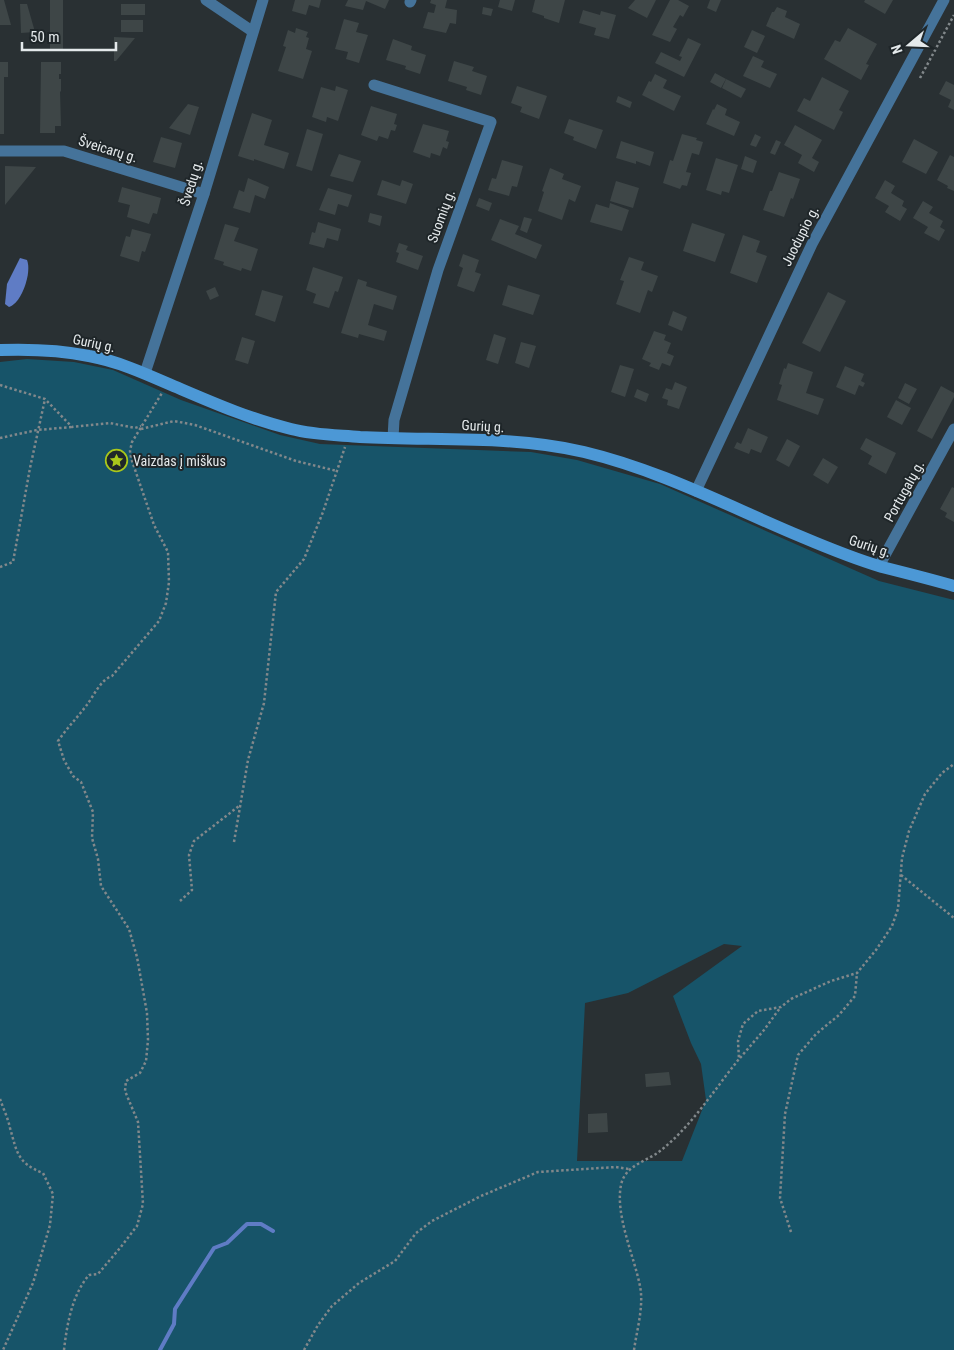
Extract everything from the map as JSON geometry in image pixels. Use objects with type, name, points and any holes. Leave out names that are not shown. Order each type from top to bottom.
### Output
[{"type":"street","points":[[206,0],[252,31]]},
{"type":"street","name":"Švedų g.","points":[[145,373],[204,194],[252,31],[263,0]]},
{"type":"street","name":"Juodupio g.","points":[[696,491],[812,244],[944,0]]},
{"type":"street","name":"Suomių g.","points":[[374,85],[491,122],[438,270],[394,420],[393,438]]},
{"type":"street","name":"Šveicarų g.","points":[[0,151],[64,151],[204,194]]},
{"type":"street","name":"Gurių g.","points":[[0,350],[37,350],[91,356],[145,373],[223,407],[273,425],[317,434],[499,441],[545,445],[618,461],[696,491],[801,537],[879,566],[954,586]]},
{"type":"street","name":"Portugalų g.","points":[[879,566],[954,429]]},
{"type":"path","points":[[920,78],[954,15]]},
{"type":"path","points":[[64,1350],[67,1326],[80,1286],[89,1275],[98,1274],[137,1226],[143,1204],[138,1122],[125,1091],[126,1081],[140,1073],[146,1062],[148,1040],[147,1013],[139,966],[129,929],[101,886],[98,859],[92,838],[93,812],[81,782],[73,776],[64,760],[58,741],[107,678],[112,676],[160,621],[166,603],[169,582],[168,552],[154,525],[130,451],[132,442],[168,384]]},
{"type":"path","points":[[0,385],[45,399],[72,427]]},
{"type":"path","points":[[0,567],[13,562],[37,430],[45,399]]},
{"type":"path","points":[[139,430],[174,421],[195,425],[296,461],[337,471]]},
{"type":"path","points":[[0,438],[37,430],[110,423],[135,428],[142,426]]},
{"type":"path","points":[[234,842],[248,760],[264,703],[276,592],[304,559],[323,512],[349,436]]},
{"type":"path","points":[[634,1350],[641,1301],[640,1286],[630,1252],[620,1202],[621,1184],[629,1169],[659,1152],[676,1138],[764,1030],[781,1006],[791,999],[831,981],[857,973],[876,950],[892,926],[898,909],[902,858],[909,831],[924,794],[942,773],[954,764]]},
{"type":"path","points":[[180,900],[192,890],[189,855],[194,841],[241,805]]},
{"type":"path","points":[[901,875],[954,918]]},
{"type":"path","points":[[791,1232],[780,1198],[785,1114],[798,1055],[816,1034],[839,1015],[855,996],[857,973]]},
{"type":"path","points":[[739,1059],[738,1041],[743,1024],[758,1011],[781,1006]]},
{"type":"path","points":[[0,1099],[10,1126],[16,1151],[30,1168],[43,1173],[53,1194],[50,1225],[33,1283],[4,1350]]},
{"type":"path","points":[[304,1350],[318,1324],[332,1306],[359,1284],[395,1262],[416,1233],[432,1221],[481,1196],[538,1172],[616,1167],[629,1169]]},
{"type":"shaded area","points":[[27,359],[74,362],[113,370],[181,400],[280,435],[320,444],[531,452],[577,460],[660,484],[879,581],[954,600],[954,1350],[0,1350],[0,362]],"holes":[[[724,944],[742,946],[673,996],[701,1064],[706,1100],[682,1161],[577,1161],[585,1003],[628,993]]]},
{"type":"water","points":[[20,258],[27,260],[27,279],[22,294],[9,307],[5,304],[7,284]]},
{"type":"building","points":[[0,0],[4,0],[11,25],[0,25]]},
{"type":"building","points":[[50,0],[63,0],[63,50],[50,50]]},
{"type":"building","points":[[295,0],[321,0],[319,8],[309,5],[306,15],[292,11]]},
{"type":"building","points":[[348,0],[389,0],[385,9],[366,1],[363,10],[345,6]]},
{"type":"building","points":[[431,0],[447,0],[445,8],[457,10],[456,24],[450,23],[446,33],[423,28],[428,12],[434,13],[436,5],[430,3]]},
{"type":"building","points":[[500,0],[515,0],[512,11],[498,7]]},
{"type":"building","points":[[535,0],[565,0],[559,23],[532,12]]},
{"type":"building","points":[[635,0],[656,0],[647,18],[628,8]]},
{"type":"building","points":[[670,0],[678,0],[689,6],[683,17],[680,15],[673,27],[677,29],[670,42],[652,35]]},
{"type":"building","points":[[710,0],[721,0],[716,12],[707,8]]},
{"type":"building","points":[[865,0],[893,0],[885,14],[864,2]]},
{"type":"building","points":[[20,4],[27,4],[35,32],[21,33]]},
{"type":"building","points":[[121,4],[145,4],[145,15],[121,15]]},
{"type":"building","points":[[483,7],[493,9],[491,16],[482,14]]},
{"type":"building","points":[[777,7],[787,11],[785,17],[800,24],[794,39],[766,26],[772,12]]},
{"type":"building","points":[[583,10],[600,15],[601,11],[616,15],[609,39],[594,35],[596,28],[579,23]]},
{"type":"building","points":[[344,19],[359,23],[356,32],[368,35],[359,63],[346,59],[348,52],[335,49]]},
{"type":"building","points":[[121,20],[143,20],[143,32],[121,32]]},
{"type":"building","points":[[296,28],[308,32],[306,37],[309,38],[306,49],[312,51],[303,79],[278,71],[286,47],[283,46],[288,30],[295,33]]},
{"type":"building","points":[[848,28],[877,44],[866,64],[869,65],[861,80],[824,59],[835,40],[840,42]]},
{"type":"building","points":[[752,30],[765,36],[757,53],[744,47]]},
{"type":"building","points":[[114,37],[135,38],[116,61],[114,61]]},
{"type":"building","points":[[688,38],[701,44],[684,77],[655,63],[661,52],[680,61],[682,57],[679,56]]},
{"type":"building","points":[[393,39],[412,46],[411,50],[426,55],[420,74],[405,69],[406,66],[386,60]]},
{"type":"building","points":[[753,56],[764,61],[761,67],[777,74],[770,88],[743,76]]},
{"type":"building","points":[[454,61],[474,67],[472,71],[487,76],[481,95],[466,90],[467,87],[448,81]]},
{"type":"building","points":[[0,62],[8,62],[8,77],[4,77],[4,134],[0,134]]},
{"type":"building","points":[[41,62],[61,62],[59,79],[61,79],[61,126],[55,126],[55,133],[40,133]]},
{"type":"building","points":[[715,73],[726,79],[721,88],[710,82]]},
{"type":"building","points":[[655,74],[667,80],[663,88],[681,96],[674,111],[642,95]]},
{"type":"building","points":[[822,77],[849,91],[839,110],[843,112],[834,130],[797,111],[804,98],[810,101]]},
{"type":"building","points":[[726,79],[746,89],[741,98],[722,88]]},
{"type":"building","points":[[946,81],[954,85],[954,110],[948,107],[951,100],[939,94]]},
{"type":"building","points":[[336,86],[348,90],[338,121],[327,117],[326,122],[312,117],[321,87],[335,91]]},
{"type":"building","points":[[517,86],[547,96],[539,119],[520,112],[522,107],[511,103]]},
{"type":"building","points":[[618,96],[632,102],[630,108],[616,102]]},
{"type":"building","points":[[188,104],[199,107],[190,135],[169,128]]},
{"type":"building","points":[[717,104],[727,109],[725,115],[740,122],[734,136],[706,124]]},
{"type":"building","points":[[371,106],[397,114],[394,124],[397,125],[395,131],[391,130],[388,139],[379,136],[377,141],[361,135]]},
{"type":"building","points":[[252,113],[272,120],[264,145],[289,153],[284,169],[238,156]]},
{"type":"building","points":[[569,119],[603,130],[596,149],[573,140],[574,137],[564,133]]},
{"type":"building","points":[[423,124],[449,131],[446,141],[449,142],[447,149],[443,147],[440,156],[431,153],[430,158],[413,152]]},
{"type":"building","points":[[795,125],[822,140],[812,158],[819,162],[814,172],[798,163],[802,155],[784,145]]},
{"type":"building","points":[[307,129],[323,134],[312,171],[296,166]]},
{"type":"building","points":[[682,134],[697,138],[696,140],[703,142],[699,155],[692,153],[686,172],[691,173],[687,186],[682,185],[680,189],[663,183],[670,160],[673,161]]},
{"type":"building","points":[[755,134],[761,137],[756,147],[750,145]]},
{"type":"building","points":[[161,137],[182,143],[175,168],[153,162]]},
{"type":"building","points":[[914,139],[938,152],[926,174],[902,162]]},
{"type":"building","points":[[776,140],[781,142],[775,155],[770,153]]},
{"type":"building","points":[[621,141],[654,152],[650,166],[636,161],[636,164],[616,158]]},
{"type":"building","points":[[339,154],[361,161],[353,182],[330,176]]},
{"type":"building","points":[[950,155],[954,157],[954,191],[937,180]]},
{"type":"building","points":[[745,156],[757,161],[753,173],[741,169]]},
{"type":"building","points":[[716,158],[738,165],[729,193],[722,191],[721,195],[706,190]]},
{"type":"building","points":[[502,160],[523,166],[517,187],[512,186],[509,196],[488,190],[492,178],[496,179]]},
{"type":"building","points":[[5,166],[36,167],[5,205]]},
{"type":"building","points":[[550,168],[564,174],[562,179],[581,186],[575,202],[569,199],[562,220],[538,211],[544,192],[542,191]]},
{"type":"building","points":[[779,172],[800,179],[784,217],[763,210]]},
{"type":"building","points":[[248,178],[269,187],[265,199],[255,195],[250,213],[233,208],[239,190],[244,192]]},
{"type":"building","points":[[382,180],[400,186],[402,180],[413,184],[406,204],[377,195]]},
{"type":"building","points":[[885,180],[895,186],[891,193],[904,201],[902,206],[907,209],[900,221],[885,212],[889,206],[875,198]]},
{"type":"building","points":[[616,181],[639,188],[633,208],[610,201]]},
{"type":"building","points":[[122,187],[161,198],[157,214],[153,213],[149,224],[127,217],[130,205],[118,202]]},
{"type":"building","points":[[328,188],[352,195],[348,207],[338,204],[335,215],[319,210]]},
{"type":"building","points":[[479,198],[492,203],[489,211],[476,206]]},
{"type":"building","points":[[923,201],[933,207],[929,213],[943,221],[940,227],[945,230],[939,241],[924,233],[928,227],[913,218]]},
{"type":"building","points":[[610,203],[629,210],[622,231],[590,222],[596,204],[609,208]]},
{"type":"building","points":[[370,213],[382,216],[380,226],[368,222]]},
{"type":"building","points":[[524,217],[532,219],[527,233],[520,230]]},
{"type":"building","points":[[500,219],[519,226],[515,234],[542,245],[536,259],[491,240]]},
{"type":"building","points":[[318,222],[341,229],[338,241],[327,238],[324,248],[309,244],[312,232],[315,233]]},
{"type":"building","points":[[692,223],[725,234],[715,262],[683,251]]},
{"type":"building","points":[[225,224],[239,228],[234,241],[258,249],[251,271],[242,268],[241,271],[223,265],[224,262],[214,259]]},
{"type":"building","points":[[132,229],[151,234],[145,252],[142,251],[139,262],[120,256],[126,236],[130,237]]},
{"type":"building","points":[[743,235],[760,241],[756,252],[767,256],[757,283],[730,273]]},
{"type":"building","points":[[399,243],[408,246],[406,250],[423,256],[418,270],[396,262],[399,253],[396,252]]},
{"type":"building","points":[[463,254],[479,260],[475,272],[481,274],[474,292],[457,286],[463,268],[459,266]]},
{"type":"building","points":[[629,257],[644,262],[641,270],[658,276],[652,292],[648,290],[640,313],[616,304],[624,281],[620,280]]},
{"type":"building","points":[[313,267],[343,277],[338,292],[335,291],[329,308],[313,303],[316,294],[306,290]]},
{"type":"building","points":[[358,279],[367,282],[366,286],[397,296],[393,310],[374,304],[368,325],[387,331],[384,341],[359,334],[358,338],[341,333]]},
{"type":"building","points":[[508,285],[540,295],[533,315],[502,305]]},
{"type":"building","points":[[215,287],[219,296],[210,300],[206,291]]},
{"type":"building","points":[[262,290],[283,296],[275,322],[255,315]]},
{"type":"building","points":[[828,292],[846,301],[820,352],[802,343]]},
{"type":"building","points":[[673,311],[687,317],[682,331],[668,325]]},
{"type":"building","points":[[654,331],[666,335],[664,340],[671,343],[667,353],[674,356],[670,366],[662,363],[659,370],[649,366],[651,363],[642,359]]},
{"type":"building","points":[[494,334],[506,338],[498,364],[486,360]]},
{"type":"building","points":[[242,337],[255,341],[248,364],[235,360]]},
{"type":"building","points":[[521,342],[536,346],[529,368],[515,363]]},
{"type":"building","points":[[788,363],[813,372],[806,393],[824,399],[818,415],[777,400],[782,385],[779,384],[784,368],[786,369]]},
{"type":"building","points":[[620,365],[634,369],[625,397],[611,392]]},
{"type":"building","points":[[845,366],[864,374],[861,381],[865,383],[863,387],[859,385],[855,395],[836,387]]},
{"type":"building","points":[[675,382],[687,387],[679,409],[667,405],[668,400],[662,398],[666,388],[672,390]]},
{"type":"building","points":[[905,383],[917,389],[909,404],[898,398]]},
{"type":"building","points":[[941,386],[954,393],[954,397],[932,439],[917,431]]},
{"type":"building","points":[[637,389],[649,394],[646,402],[634,397]]},
{"type":"building","points":[[896,400],[911,408],[902,425],[887,417]]},
{"type":"building","points":[[748,428],[768,437],[761,453],[751,449],[749,454],[734,448],[737,442],[741,444]]},
{"type":"building","points":[[866,438],[896,453],[886,474],[868,464],[872,456],[860,449]]},
{"type":"building","points":[[787,439],[800,446],[789,467],[776,460]]},
{"type":"building","points":[[823,458],[838,467],[828,484],[813,475]]},
{"type":"building","points":[[952,487],[954,488],[954,522],[945,517],[947,513],[940,509]]},
{"type":"building","points":[[669,1072],[671,1085],[646,1087],[645,1074]]},
{"type":"building","points":[[607,1113],[608,1132],[588,1133],[588,1114]]},
{"type":"waterway","points":[[160,1350],[174,1324],[175,1309],[214,1248],[227,1243],[247,1224],[261,1224],[273,1231]]},
{"type":"place","name":"Vaizdas į miškus","points":[[117,461]]}]
